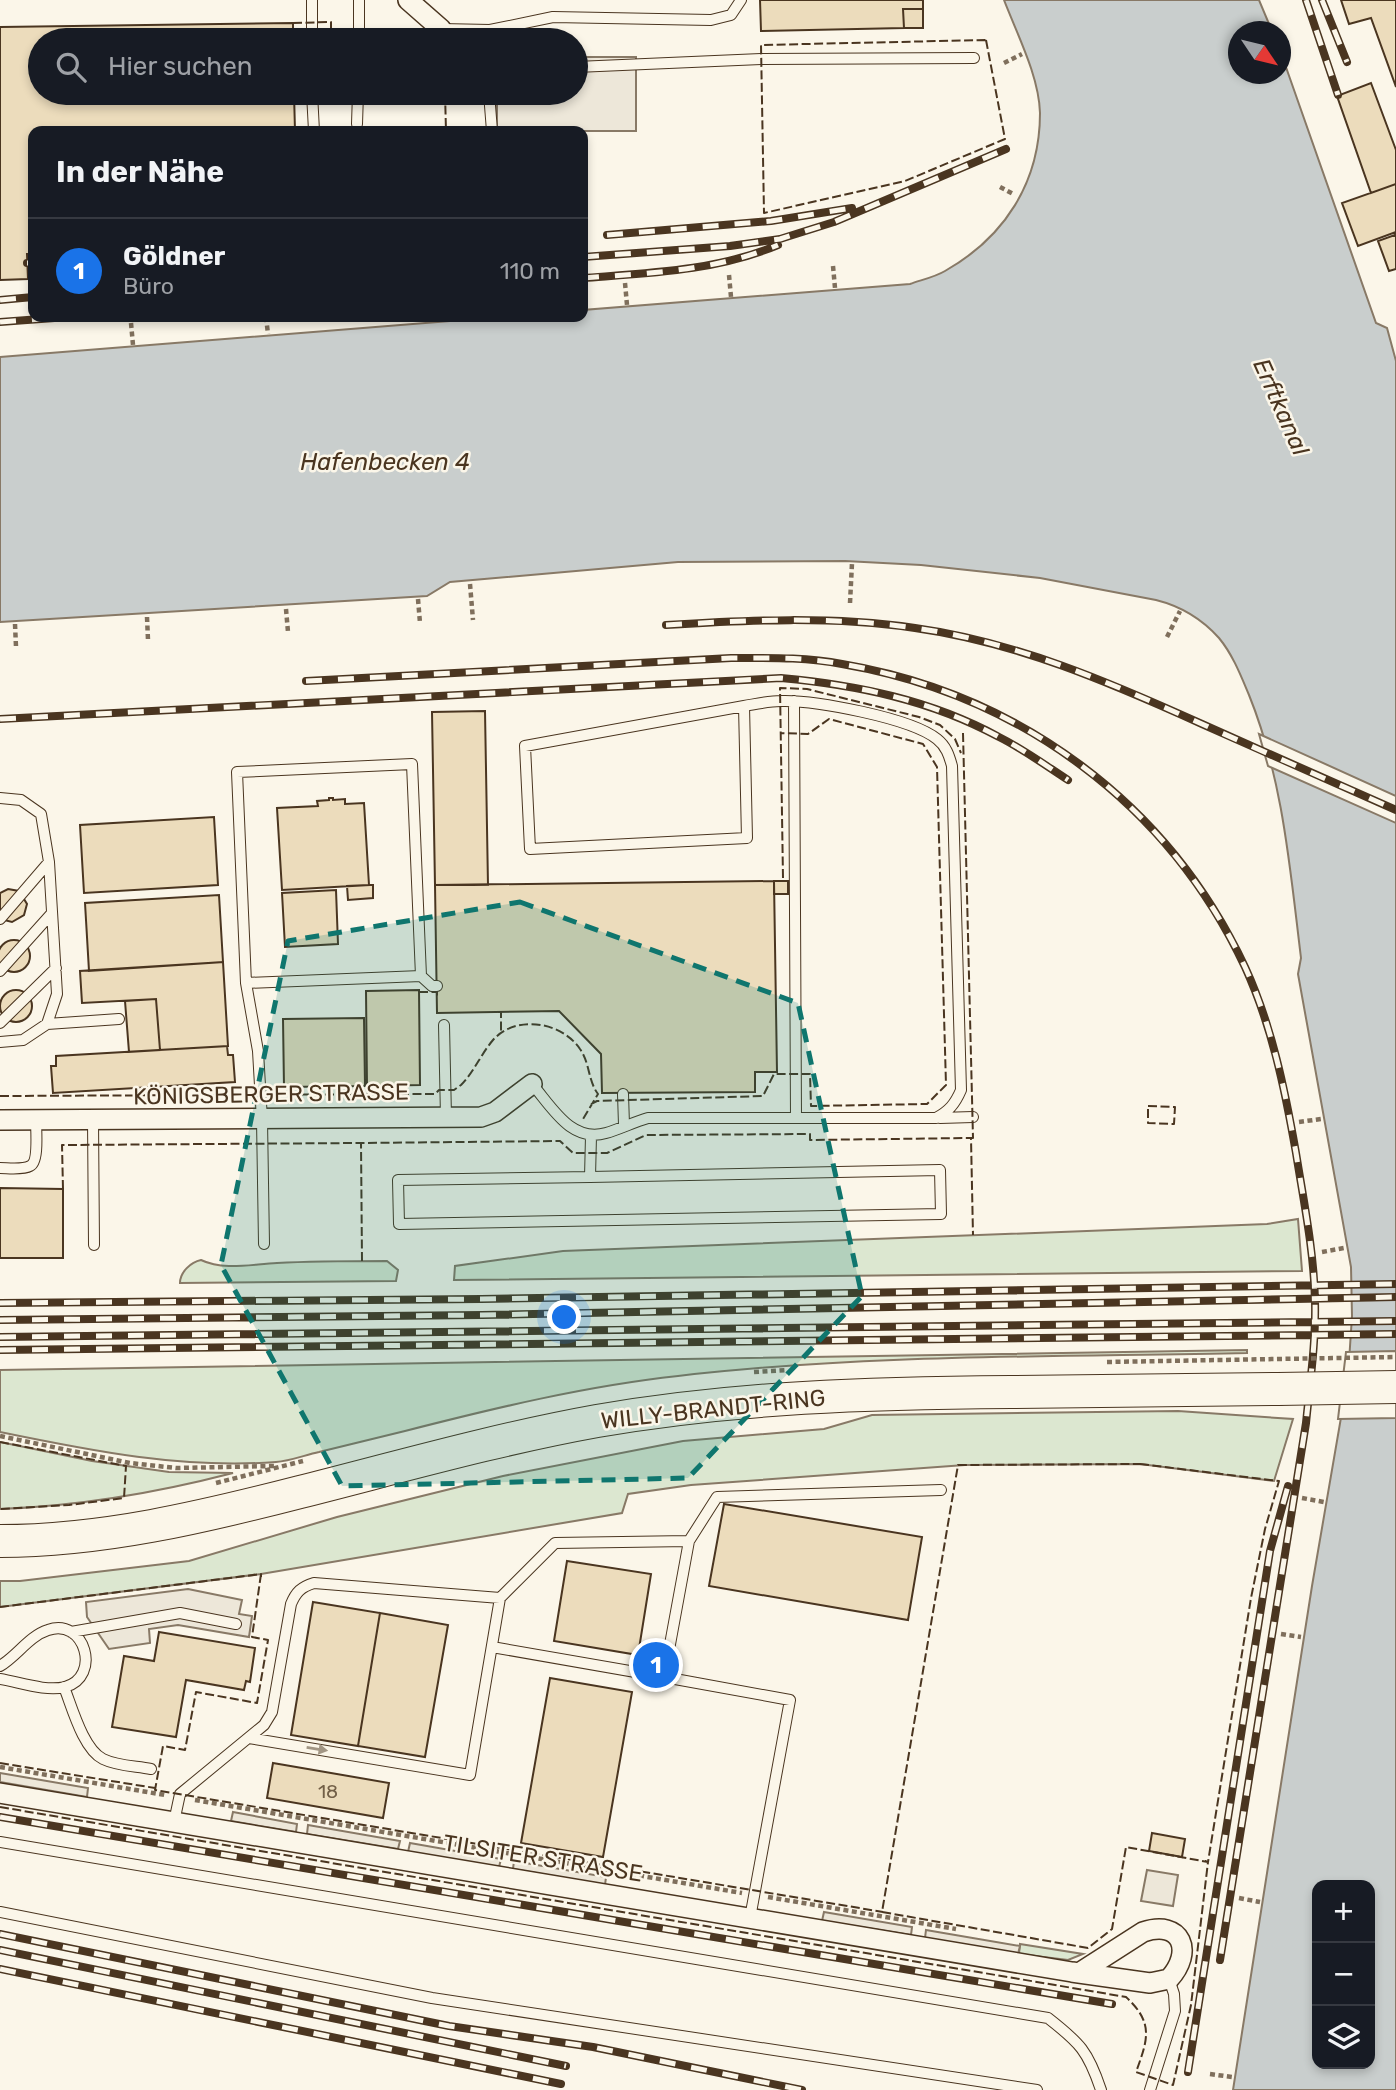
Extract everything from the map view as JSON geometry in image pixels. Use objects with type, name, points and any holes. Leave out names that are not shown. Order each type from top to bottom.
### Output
[{"type":"main road","name":"WILLY-BRANDT-RING","points":[[0,1541],[55,1539],[129,1530],[213,1514],[492,1443],[684,1408],[775,1399],[1278,1374],[1396,1387]]},
{"type":"street","points":[[408,0],[440,28]]},
{"type":"street","name":"KÖNIGSBERGER STRASSE","points":[[0,1120],[481,1117],[495,1112],[532,1084]]},
{"type":"street","name":"TILSITER STRASSE","points":[[0,1793],[1079,1973],[1150,1983],[1169,1979]]},
{"type":"street","points":[[1079,1973],[1143,1932],[1163,1927],[1173,1932],[1183,1951],[1182,1962],[1169,1979]]},
{"type":"lane","points":[[312,0],[312,28]]},
{"type":"lane","points":[[359,0],[359,28]]},
{"type":"lane","points":[[500,28],[553,17],[712,20],[731,15],[741,0]]},
{"type":"lane","points":[[588,66],[761,59],[974,58]]},
{"type":"lane","points":[[313,105],[314,126]]},
{"type":"lane","points":[[357,124],[358,105]]},
{"type":"lane","points":[[490,105],[492,126]]},
{"type":"lane","points":[[744,706],[747,838],[530,849],[525,746],[744,706],[779,700],[821,704],[900,722],[925,731],[938,740],[948,752],[952,766],[961,1090],[948,1111],[936,1118]]},
{"type":"lane","points":[[794,701],[796,1118]]},
{"type":"lane","points":[[264,1244],[262,1120],[258,1051],[246,984],[237,772],[412,764],[421,976]]},
{"type":"lane","points":[[0,798],[21,800],[41,814],[49,862],[57,994],[47,1024]]},
{"type":"lane","points":[[0,919],[49,862]]},
{"type":"lane","points":[[0,971],[52,913]]},
{"type":"lane","points":[[0,1023],[56,968]]},
{"type":"lane","points":[[246,984],[421,976],[432,986],[437,986]]},
{"type":"lane","points":[[0,1042],[23,1040],[47,1024],[119,1018]]},
{"type":"lane","points":[[444,1025],[446,1117]]},
{"type":"lane","points":[[532,1084],[573,1130],[591,1136],[648,1118],[973,1117]]},
{"type":"lane","points":[[623,1094],[624,1125]]},
{"type":"lane","points":[[0,1168],[28,1168],[33,1164],[36,1158],[36,1120]]},
{"type":"lane","points":[[93,1120],[94,1245]]},
{"type":"lane","points":[[590,1177],[591,1136]]},
{"type":"lane","points":[[940,1170],[941,1214],[398,1224],[398,1180],[590,1177],[940,1170]]},
{"type":"lane","points":[[664,1676],[689,1541],[717,1497],[941,1490]]},
{"type":"lane","points":[[249,1738],[470,1775],[500,1598],[555,1543],[689,1541]]},
{"type":"lane","points":[[174,1822],[180,1794],[264,1725],[272,1712],[291,1604],[303,1586],[314,1583],[500,1598]]},
{"type":"lane","points":[[71,1632],[180,1613],[236,1624]]},
{"type":"lane","points":[[0,1666],[46,1630],[62,1629],[71,1632],[79,1637],[85,1646],[86,1663],[81,1675],[64,1687],[43,1687],[0,1679]]},
{"type":"lane","points":[[492,1647],[790,1700],[750,1918]]},
{"type":"lane","points":[[64,1687],[81,1731],[95,1754],[111,1762],[151,1769]]},
{"type":"lane","points":[[0,1842],[1048,2018],[1078,2041],[1094,2068],[1101,2090]]},
{"type":"lane","points":[[0,1912],[432,1998],[1037,2090]]},
{"type":"lane","points":[[1150,2090],[1175,2011],[1174,1994],[1169,1979]]},
{"type":"path","points":[[1004,63],[1022,54]]},
{"type":"path","points":[[1000,187],[1015,195]]},
{"type":"path","points":[[833,266],[835,288]]},
{"type":"path","points":[[729,275],[731,297]]},
{"type":"path","points":[[625,283],[627,305]]},
{"type":"path","points":[[267,322],[268,334]]},
{"type":"path","points":[[131,323],[133,345]]},
{"type":"path","points":[[850,603],[852,563]]},
{"type":"path","points":[[470,584],[473,620]]},
{"type":"path","points":[[418,599],[420,623]]},
{"type":"path","points":[[286,608],[288,632]]},
{"type":"path","points":[[1167,637],[1180,611]]},
{"type":"path","points":[[147,617],[148,640]]},
{"type":"path","points":[[15,624],[16,647]]},
{"type":"path","points":[[1299,1122],[1321,1119]]},
{"type":"path","points":[[1322,1252],[1344,1248]]},
{"type":"path","points":[[1278,1374],[1396,1357]]},
{"type":"path","points":[[0,1436],[130,1463],[176,1468],[288,1465],[214,1483]]},
{"type":"path","points":[[1302,1498],[1324,1502]]},
{"type":"path","points":[[1281,1634],[1301,1637]]},
{"type":"path","points":[[0,1767],[962,1930]]},
{"type":"path","points":[[1239,1898],[1260,1902]]},
{"type":"path","points":[[1210,2074],[1232,2077]]},
{"type":"highlighted area","points":[[520,902],[798,1003],[862,1296],[688,1478],[342,1486],[221,1265],[288,941]]},
{"type":"green space","points":[[1298,1219],[1302,1271],[454,1280],[455,1266],[563,1251],[1267,1224]]},
{"type":"green space","points":[[201,1260],[229,1266],[387,1261],[398,1270],[396,1281],[180,1283],[187,1268]]},
{"type":"green space","points":[[1247,1350],[1247,1353],[891,1360],[678,1376],[541,1399],[276,1462],[241,1464],[172,1461],[103,1452],[0,1432],[0,1370]]},
{"type":"green space","points":[[1178,1411],[1293,1419],[1274,1481],[1140,1464],[965,1465],[691,1485],[628,1494],[622,1513],[261,1574],[0,1607],[0,1581],[20,1581],[189,1561],[337,1517],[503,1476],[683,1441],[824,1429],[872,1415]]},
{"type":"green space","points":[[0,1442],[92,1461],[169,1472],[233,1473],[118,1497],[0,1509]]},
{"type":"green space","points":[[1020,1944],[1083,1954],[1068,1960],[1019,1954]]},
{"type":"shaded area","points":[[588,57],[636,57],[636,131],[588,131],[588,126],[497,126],[497,105],[588,105]]},
{"type":"shaded area","points":[[188,1589],[242,1600],[239,1614],[252,1616],[249,1637],[178,1625],[149,1629],[150,1643],[109,1649],[87,1617],[86,1602]]},
{"type":"shaded area","points":[[0,1773],[88,1788],[87,1797],[0,1782]]},
{"type":"shaded area","points":[[233,1812],[297,1824],[296,1832],[231,1821]]},
{"type":"shaded area","points":[[308,1825],[400,1841],[398,1849],[307,1834]]},
{"type":"shaded area","points":[[410,1843],[501,1859],[499,1867],[408,1852]]},
{"type":"shaded area","points":[[514,1861],[606,1877],[605,1885],[513,1869]]},
{"type":"shaded area","points":[[1147,1870],[1178,1875],[1173,1906],[1141,1901]]},
{"type":"shaded area","points":[[824,1912],[912,1927],[911,1935],[822,1921]]},
{"type":"shaded area","points":[[926,1930],[1020,1946],[1018,1954],[925,1938]]},
{"type":"water","points":[[1004,0],[1259,0],[1268,21],[1228,21],[1228,84],[1291,84],[1291,81],[1376,323],[1387,328],[1396,361],[1396,2090],[1233,2090],[1312,1586],[1348,1377],[1352,1316],[1351,1267],[1298,974],[1301,958],[1284,825],[1261,727],[1233,658],[1219,638],[1190,614],[1156,600],[1040,578],[921,565],[845,561],[678,562],[450,582],[427,596],[0,622],[0,357],[438,322],[588,322],[588,310],[910,284],[945,271],[966,257],[985,242],[1015,205],[1034,162],[1038,138],[1039,99],[1032,70]]},
{"type":"pier","points":[[1259,734],[1396,796],[1396,823],[1268,766]]},
{"type":"pier","points":[[1396,1351],[1396,1418],[1338,1419],[1346,1352]]},
{"type":"building","points":[[760,0],[923,0],[923,9],[903,9],[904,28],[761,31]]},
{"type":"building","points":[[1341,0],[1396,0],[1396,87],[1371,18],[1349,24]]},
{"type":"building","points":[[903,9],[923,9],[923,28],[904,28]]},
{"type":"building","points":[[293,23],[293,28],[28,28],[28,105],[294,105],[295,126],[28,126],[28,279],[0,280],[0,27]]},
{"type":"building","points":[[1371,83],[1396,150],[1396,184],[1371,193],[1337,96]]},
{"type":"building","points":[[1396,184],[1396,232],[1358,246],[1342,203]]},
{"type":"building","points":[[1396,232],[1396,269],[1389,271],[1378,241],[1395,235]]},
{"type":"building","points":[[485,711],[488,885],[435,885],[432,712]]},
{"type":"building","points":[[329,798],[345,799],[345,804],[364,803],[369,885],[282,890],[277,808],[318,806],[317,801]]},
{"type":"building","points":[[214,817],[218,885],[84,893],[80,825]]},
{"type":"building","points":[[774,881],[788,881],[788,894],[774,894]]},
{"type":"building","points":[[774,881],[777,1072],[755,1072],[755,1092],[602,1093],[601,1054],[559,1011],[437,1013],[435,885]]},
{"type":"building","points":[[373,885],[373,898],[348,900],[347,886]]},
{"type":"building","points":[[8,889],[19,891],[27,904],[24,915],[12,922],[0,919],[0,893]]},
{"type":"building","points":[[336,890],[338,944],[285,947],[282,893]]},
{"type":"building","points":[[219,895],[223,962],[89,971],[85,903]]},
{"type":"building","points":[[20,941],[26,944],[29,950],[26,968],[14,972],[2,968],[-1,950],[2,944]]},
{"type":"building","points":[[223,962],[228,1046],[160,1050],[156,999],[82,1003],[80,971]]},
{"type":"building","points":[[16,990],[28,994],[32,1006],[28,1018],[16,1022],[4,1018],[0,1006],[4,994]]},
{"type":"building","points":[[419,990],[420,1085],[367,1086],[366,991]]},
{"type":"building","points":[[156,999],[160,1050],[129,1052],[125,1001]]},
{"type":"building","points":[[364,1018],[365,1086],[284,1087],[283,1019]]},
{"type":"building","points":[[227,1046],[228,1055],[233,1055],[235,1082],[53,1093],[51,1066],[56,1066],[56,1056]]},
{"type":"building","points":[[0,1188],[63,1189],[63,1258],[0,1258]]},
{"type":"building","points":[[724,1504],[922,1537],[908,1620],[709,1586]]},
{"type":"building","points":[[567,1561],[651,1574],[638,1655],[554,1641]]},
{"type":"building","points":[[313,1602],[380,1613],[358,1746],[291,1735]]},
{"type":"building","points":[[380,1613],[448,1625],[425,1757],[358,1746]]},
{"type":"building","points":[[159,1632],[255,1648],[250,1682],[246,1681],[244,1690],[186,1680],[176,1737],[112,1727],[124,1656],[154,1661]]},
{"type":"building","points":[[550,1678],[632,1692],[603,1857],[521,1843]]},
{"type":"building","points":[[273,1763],[389,1783],[383,1818],[267,1798]]},
{"type":"building","points":[[1152,1833],[1185,1839],[1182,1857],[1149,1851]]},
{"type":"railway","points":[[1306,0],[1338,95]]},
{"type":"railway","points":[[1322,0],[1347,62]]},
{"type":"railway","points":[[588,257],[730,246],[780,239],[834,222],[1006,149]]},
{"type":"railway","points":[[607,235],[771,221],[852,208]]},
{"type":"railway","points":[[588,278],[706,266],[755,254],[778,245]]},
{"type":"railway","points":[[0,300],[28,297]]},
{"type":"railway","points":[[0,322],[28,320]]},
{"type":"railway","points":[[666,625],[822,620],[915,628],[989,643],[1026,653],[1132,693],[1396,810]]},
{"type":"railway","points":[[306,681],[731,658],[786,658],[828,662],[907,679],[969,701],[1027,730],[1081,765],[1130,807],[1174,855],[1213,908],[1245,967],[1263,1012],[1276,1058],[1292,1129],[1305,1209],[1315,1301],[1314,1347],[1306,1423],[1220,1960]]},
{"type":"railway","points":[[0,719],[781,678],[865,690],[947,713],[1008,742],[1068,780]]},
{"type":"railway","points":[[0,1303],[481,1299],[1396,1284]]},
{"type":"railway","points":[[0,1320],[482,1315],[1396,1297]]},
{"type":"railway","points":[[0,1337],[1396,1321]]},
{"type":"railway","points":[[0,1350],[1396,1334]]},
{"type":"railway","points":[[1188,2072],[1270,1551],[1288,1486]]},
{"type":"railway","points":[[0,1817],[1112,2004]]},
{"type":"railway","points":[[0,1934],[449,2026],[593,2047],[802,2090]]},
{"type":"railway","points":[[0,1950],[566,2066]]},
{"type":"railway","points":[[0,1969],[561,2084]]},
{"type":"fence","points":[[293,23],[331,22],[331,28]]},
{"type":"fence","points":[[986,40],[1005,139],[905,181],[764,213],[761,45],[986,40]]},
{"type":"fence","points":[[445,105],[446,126]]},
{"type":"fence","points":[[783,878],[780,688],[807,689],[919,717],[940,725],[955,739],[961,753]]},
{"type":"fence","points":[[591,1104],[597,1101],[763,1096],[774,1074],[810,1074],[811,1106],[927,1104],[946,1085],[937,767],[923,744],[829,719],[808,734],[781,733]]},
{"type":"fence","points":[[963,733],[973,1235]]},
{"type":"fence","points":[[419,992],[437,992],[437,997]]},
{"type":"fence","points":[[498,1012],[501,1012],[501,1034]]},
{"type":"fence","points":[[0,1096],[435,1094],[439,1090],[454,1090],[461,1085],[493,1040],[503,1032],[526,1024],[551,1027],[572,1040],[580,1049],[598,1094],[583,1119]]},
{"type":"fence","points":[[1148,1106],[1175,1107],[1174,1124],[1148,1123],[1148,1106]]},
{"type":"fence","points":[[362,1261],[361,1143],[560,1141],[573,1153],[607,1153],[646,1135],[810,1134],[810,1140],[971,1138]]},
{"type":"fence","points":[[63,1189],[62,1145],[361,1143]]},
{"type":"fence","points":[[0,1442],[126,1466],[124,1498],[69,1505],[0,1509]]},
{"type":"fence","points":[[1140,1464],[1279,1481],[1265,1529],[1251,1598],[1208,1862],[1126,1847],[1112,1929],[1088,1948],[882,1912],[958,1465],[1140,1464]]},
{"type":"fence","points":[[261,1574],[252,1637],[268,1640],[257,1703],[196,1692],[185,1750],[163,1746],[155,1790],[883,1912]]},
{"type":"fence","points":[[0,1607],[261,1574],[261,1577]]},
{"type":"fence","points":[[0,1763],[155,1788]]},
{"type":"fence","points":[[0,1807],[1126,1997],[1145,2023],[1145,2041],[1136,2072],[1173,2085],[1191,2005],[1208,1862],[1205,1861]]},
{"type":"place","name":"Göldner","points":[[656,1665]]},
{"type":"water label","name":"Erftkanal","points":[[1281,407]]},
{"type":"water label","name":"Hafenbecken 4","points":[[385,462]]}]
